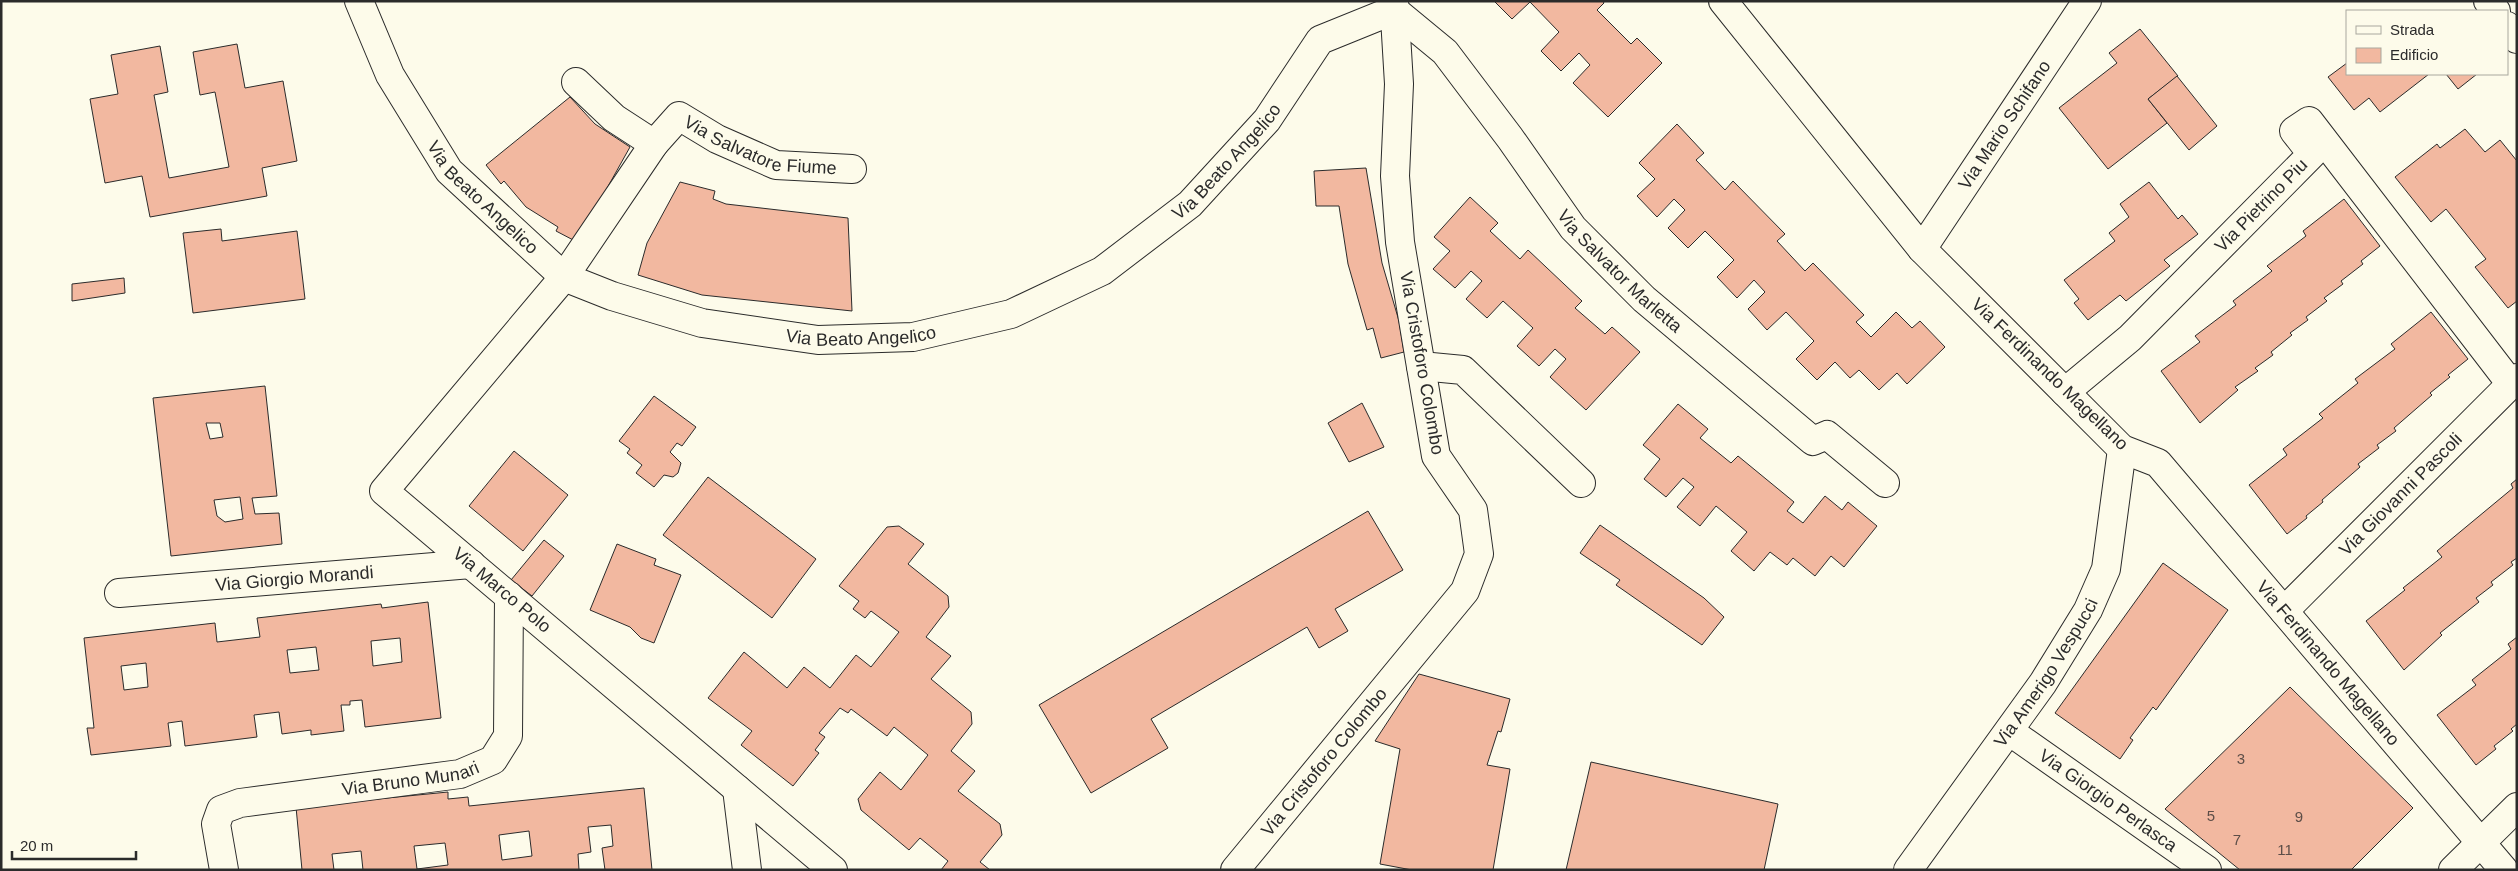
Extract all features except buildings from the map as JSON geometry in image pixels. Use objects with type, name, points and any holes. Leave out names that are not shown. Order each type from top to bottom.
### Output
[{"type":"street","name":"Via Beato Angelico","points":[[359,1],[390,75],[449,171],[564,277],[612,296],[702,323],[818,340],[913,336],[1011,314],[1102,271],[1190,204],[1267,120],[1320,40],[1394,6]]},
{"type":"street","name":"Via Ferdinando Magellano","points":[[1723,1],[1922,249],[2122,449],[2158,463],[2504,870]]},
{"type":"street","name":"Via Mario Schifano","points":[[1922,249],[2087,1]]},
{"type":"street","name":"Via Cristoforo Colombo","points":[[1235,870],[1465,591],[1478,554],[1473,510],[1436,456],[1400,242],[1395,176],[1399,84],[1394,6]]},
{"type":"street","name":"Via Salvator Marletta","points":[[1394,6],[1445,52],[1573,228],[1644,299],[1813,441],[1828,435],[1885,483]]},
{"type":"street","points":[[2508,27],[2517,39]]},
{"type":"street","points":[[576,82],[614,118],[654,144]]},
{"type":"street","name":"Via Salvatore Fiume","points":[[564,277],[654,144],[679,116],[717,139],[776,165],[852,169]]},
{"type":"street","name":"Via Pietrino Piu","points":[[2065,392],[2130,338],[2312,154],[2294,131],[2309,121],[2514,381]]},
{"type":"street","name":"Via Marco Polo","points":[[564,277],[384,491],[833,870]]},
{"type":"street","points":[[1421,366],[1463,370],[1581,483]]},
{"type":"street","name":"Via Giovanni Pascoli","points":[[2284,611],[2514,381]]},
{"type":"street","name":"Via Amerigo Vespucci","points":[[1908,870],[2043,683],[2088,610],[2106,568],[2122,449]]},
{"type":"street","name":"Via Giorgio Morandi","points":[[119,593],[471,564]]},
{"type":"street","name":"Via Bruno Munari","points":[[224,870],[216,824],[221,810],[240,803],[460,774],[493,760],[508,736],[509,596]]},
{"type":"street","name":"Via Giorgio Perlasca","points":[[2009,731],[2207,870]]},
{"type":"street","points":[[737,789],[747,870]]},
{"type":"street","points":[[2453,870],[2517,807]]}]
